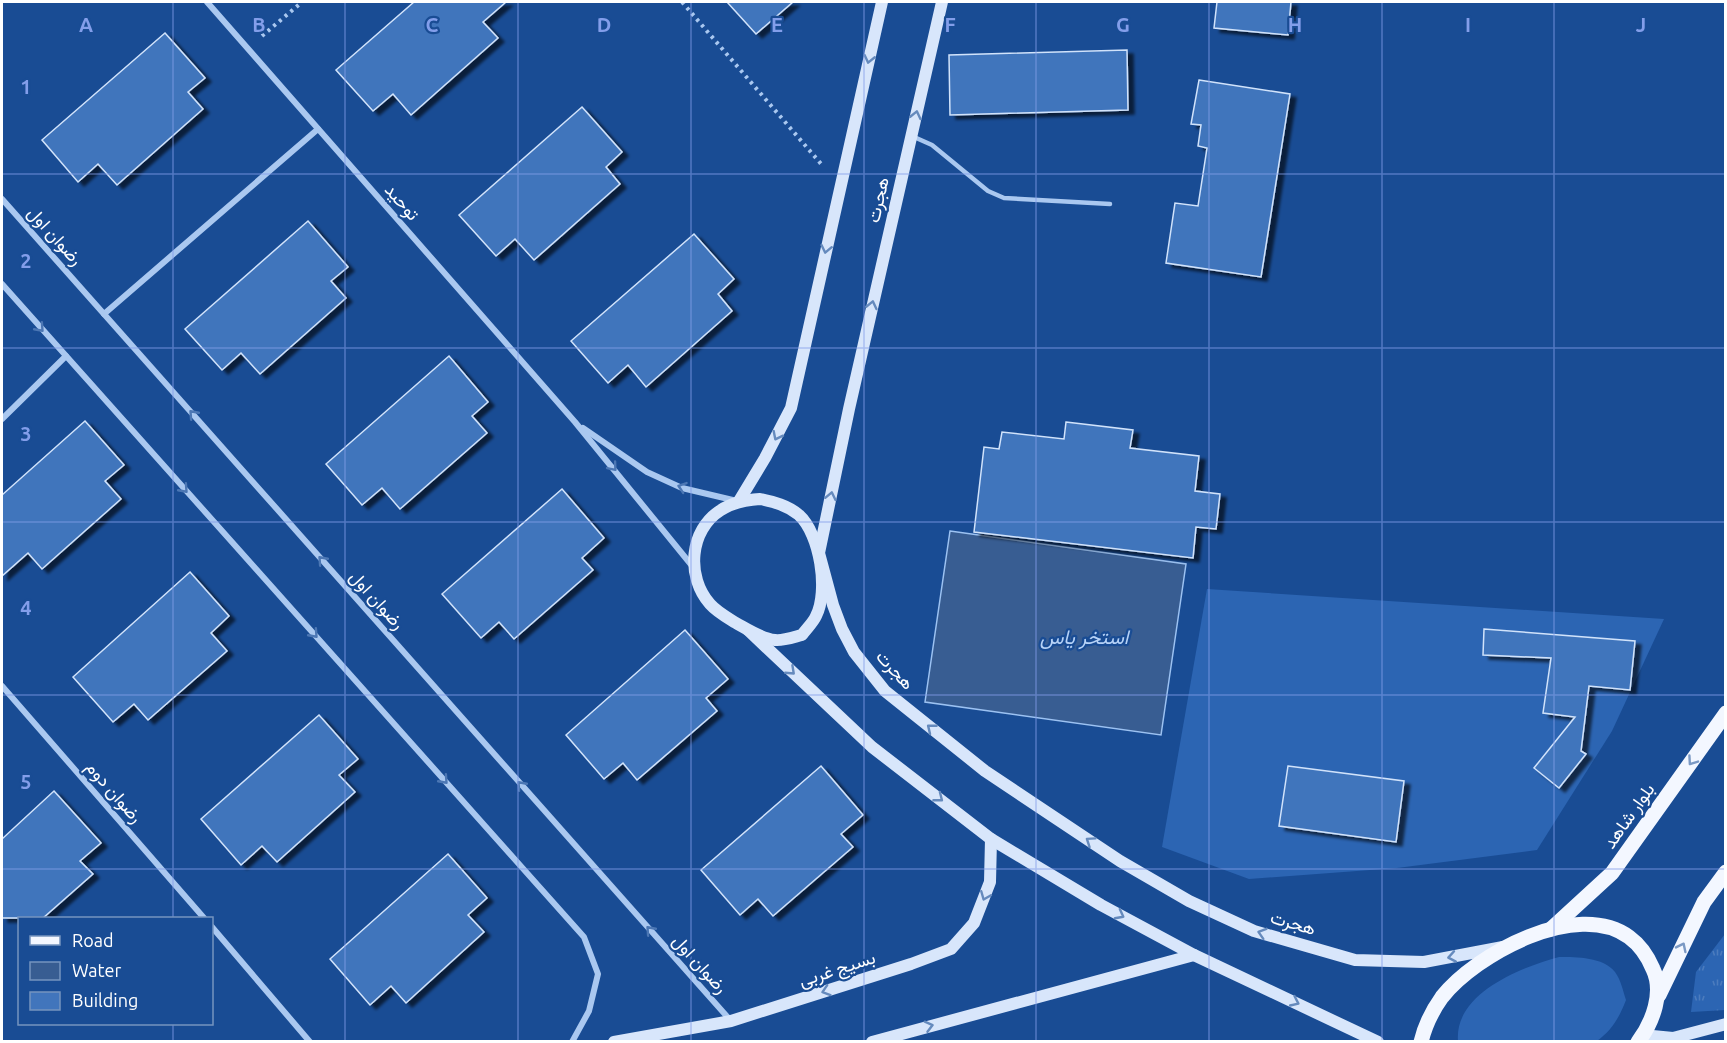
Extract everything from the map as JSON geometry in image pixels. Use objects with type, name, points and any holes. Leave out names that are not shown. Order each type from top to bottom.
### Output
[{"type":"main road","points":[[739,501],[791,408],[882,2]]},
{"type":"main road","name":"هجرت","points":[[942,2],[849,409],[819,553],[842,629],[854,652],[885,691],[985,771],[1120,861],[1189,901],[1254,931],[1355,960],[1424,962],[1510,946]]},
{"type":"main road","points":[[749,631],[775,640],[802,635],[816,616],[822,595],[819,553],[812,533],[799,515],[781,504],[760,499],[739,501],[719,511],[704,527],[695,546],[694,567],[699,588],[711,604],[749,631],[872,747],[991,839],[1101,905],[1194,954],[1378,1041]]},
{"type":"main road","name":"بلوار شاهد","points":[[1551,930],[1612,873],[1725,713]]},
{"type":"main road","name":"بسیج غربی","points":[[614,1041],[731,1021],[911,964],[951,949],[974,923],[990,882],[991,839]]},
{"type":"main road","points":[[1640,1038],[1651,1020],[1657,1000],[1704,902],[1725,872]]},
{"type":"main road","points":[[1421,1041],[1428,1017],[1443,996],[1467,972],[1529,936],[1551,930],[1588,925],[1602,926],[1629,937],[1640,947],[1658,980],[1657,1000]]},
{"type":"main road","points":[[872,1041],[1194,954]]},
{"type":"main road","points":[[1640,1038],[1673,1038],[1725,1024]]},
{"type":"street","name":"توحید","points":[[207,2],[575,422]]},
{"type":"street","points":[[104,314],[318,129]]},
{"type":"street","name":"رضوان اول","points":[[2,199],[731,1021]]},
{"type":"street","points":[[2,284],[584,937],[598,974],[589,1011],[572,1041]]},
{"type":"street","points":[[2,419],[66,356]]},
{"type":"street","points":[[575,422],[647,472],[682,488],[739,501]]},
{"type":"street","points":[[575,422],[694,567]]},
{"type":"street","name":"رضوان دوم","points":[[2,686],[203,917]]},
{"type":"street","points":[[213,928],[310,1041]]},
{"type":"lane","points":[[911,136],[932,145],[988,191],[1004,198],[1110,204]]},
{"type":"path","points":[[248,48],[302,2]]},
{"type":"path","points":[[682,2],[840,186]]},
{"type":"green space","points":[[1207,589],[1664,619],[1612,731],[1537,850],[1397,868],[1249,879],[1162,847]]},
{"type":"green space","points":[[1725,934],[1725,1010],[1691,1012],[1696,972]]},
{"type":"green space","points":[[1559,957],[1581,958],[1604,963],[1617,975],[1626,1000],[1614,1023],[1602,1037],[1597,1041],[1458,1041],[1460,1024],[1467,1009],[1478,996],[1510,975]]},
{"type":"water","name":"استخر یاس","points":[[950,531],[1186,564],[1161,735],[925,702]]},
{"type":"building","points":[[414,2],[506,2],[483,22],[498,38],[411,115],[393,94],[373,111],[336,70]]},
{"type":"building","points":[[727,2],[793,2],[756,34]]},
{"type":"building","points":[[1217,2],[1291,2],[1288,35],[1214,28]]},
{"type":"building","points":[[165,33],[205,78],[188,92],[203,109],[117,185],[98,164],[78,182],[42,140]]},
{"type":"building","points":[[1127,50],[1128,110],[950,115],[949,55]]},
{"type":"building","points":[[1199,80],[1290,94],[1261,277],[1166,263],[1175,203],[1198,206],[1207,148],[1198,146],[1201,125],[1191,124]]},
{"type":"building","points":[[582,107],[622,152],[606,167],[620,184],[534,260],[515,239],[496,256],[459,215]]},
{"type":"building","points":[[308,221],[348,267],[331,281],[346,298],[260,374],[241,353],[222,370],[185,329]]},
{"type":"building","points":[[694,234],[734,279],[718,294],[732,311],[646,387],[628,365],[608,383],[571,341]]},
{"type":"building","points":[[449,356],[488,402],[472,416],[487,433],[400,509],[382,488],[362,505],[326,464]]},
{"type":"building","points":[[85,421],[124,465],[105,481],[121,499],[42,569],[28,553],[2,576],[2,495]]},
{"type":"building","points":[[1066,422],[1133,430],[1130,448],[1199,456],[1195,491],[1220,494],[1216,529],[1196,527],[1193,558],[974,532],[984,447],[999,449],[1002,432],[1064,439]]},
{"type":"building","points":[[562,489],[604,538],[582,558],[593,570],[514,639],[499,622],[481,638],[442,594]]},
{"type":"building","points":[[190,572],[229,616],[211,633],[227,651],[148,720],[134,704],[113,722],[73,677]]},
{"type":"building","points":[[1484,629],[1635,641],[1630,690],[1589,686],[1581,751],[1586,754],[1559,788],[1534,768],[1575,717],[1543,713],[1551,658],[1483,655]]},
{"type":"building","points":[[685,630],[728,679],[706,698],[717,711],[637,780],[623,763],[604,779],[566,735]]},
{"type":"building","points":[[319,715],[358,759],[339,775],[355,792],[277,862],[262,846],[241,865],[201,819]]},
{"type":"building","points":[[821,766],[863,815],[841,834],[853,847],[773,916],[758,899],[740,915],[701,870]]},
{"type":"building","points":[[1288,766],[1404,781],[1396,842],[1279,826]]},
{"type":"building","points":[[54,791],[101,843],[80,861],[93,874],[44,917],[2,918],[2,839]]},
{"type":"building","points":[[448,854],[487,898],[468,915],[484,932],[406,1003],[391,986],[370,1005],[330,959]]}]
